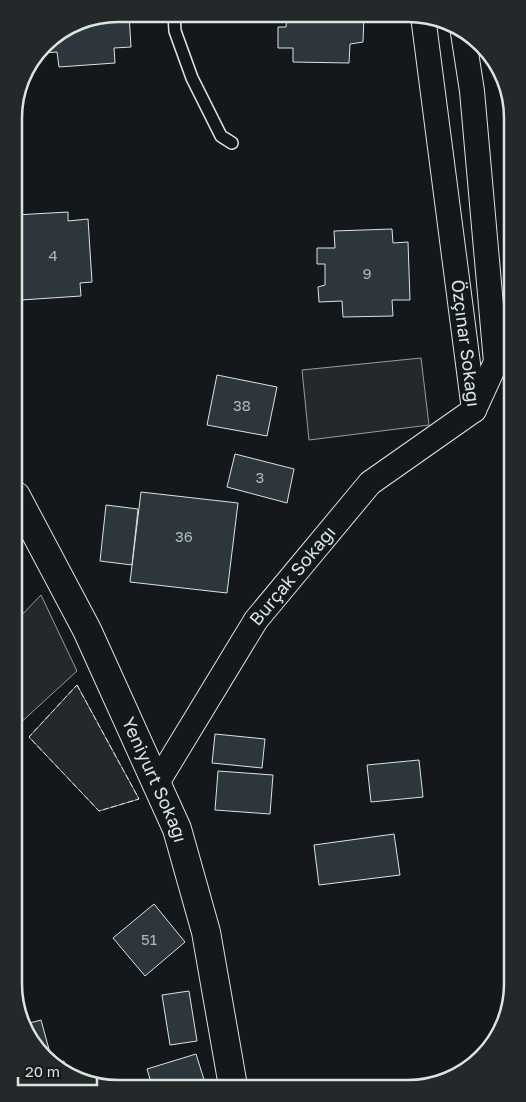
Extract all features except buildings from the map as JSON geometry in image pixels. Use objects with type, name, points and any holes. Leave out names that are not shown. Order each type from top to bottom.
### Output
[{"type":"street","name":"Özçınar Sokağı","points":[[424,24],[474,410]]},
{"type":"street","name":"Özçınar Sokağı","points":[[464,41],[472,91],[496,362],[474,410]]},
{"type":"street","name":"Burçak Sokağı","points":[[157,783],[256,620],[370,483],[474,410]]},
{"type":"street","name":"Yeniyurt Sokağı","points":[[23,509],[86,630],[177,829],[206,932],[232,1080]]},
{"type":"lane","points":[[175,23],[192,78],[221,136],[232,143]]},
{"type":"shaded area","points":[[421,358],[429,425],[309,440],[302,370]]},
{"type":"shaded area","points":[[41,595],[77,671],[22,721],[22,614]]},
{"type":"shaded area","points":[[77,685],[139,799],[99,811],[29,737]]},
{"type":"fence","points":[[77,685],[139,799],[99,811],[29,737],[77,685]]}]
